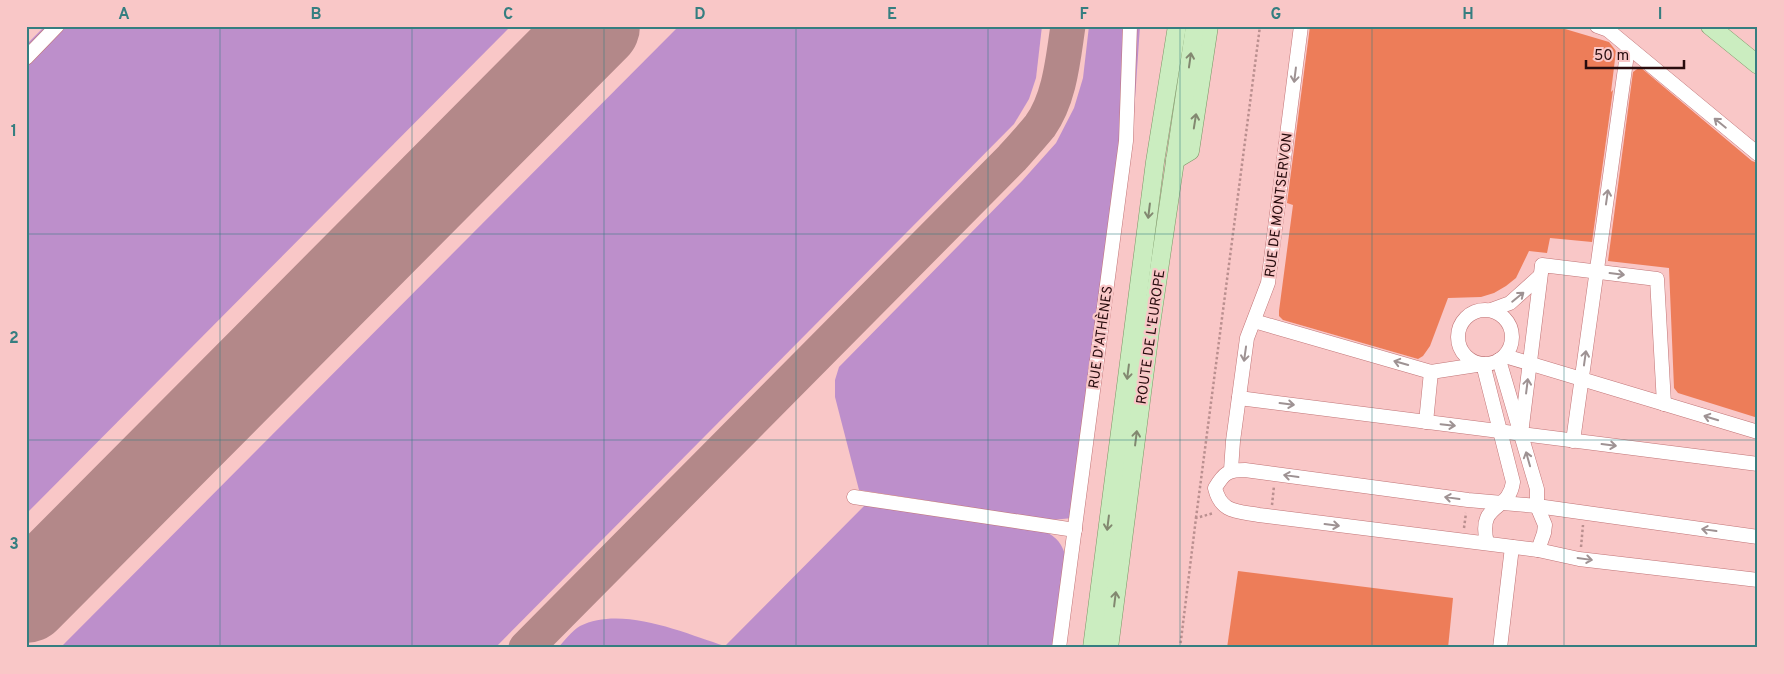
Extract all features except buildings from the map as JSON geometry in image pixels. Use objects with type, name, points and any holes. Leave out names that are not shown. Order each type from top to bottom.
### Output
[{"type":"main road","points":[[1155,162],[1151,148],[1165,26]]},
{"type":"main road","name":"ROUTE DE L'EUROPE","points":[[1092,648],[1155,162],[1177,26]]},
{"type":"main road","name":"ROUTE DE L'EUROPE","points":[[1109,648],[1150,331],[1195,26]]},
{"type":"main road","points":[[1175,160],[1190,151],[1209,26]]},
{"type":"main road","points":[[1710,26],[1758,65]]},
{"type":"street","points":[[26,58],[57,26]]},
{"type":"street","name":"RUE D'ATHÈNES","points":[[1059,648],[1126,141],[1130,26]]},
{"type":"street","name":"RUE DE MONTSERVON","points":[[1231,470],[1247,338],[1268,282],[1301,26]]},
{"type":"street","points":[[1597,26],[1608,30],[1758,154]]},
{"type":"street","points":[[1573,441],[1628,48]]},
{"type":"street","points":[[1521,434],[1542,264],[1657,279],[1664,404]]},
{"type":"street","points":[[1482,364],[1474,361],[1462,350],[1459,341],[1461,324],[1466,317],[1474,312],[1491,310],[1510,303],[1540,276]]},
{"type":"street","points":[[1491,310],[1500,314],[1511,328],[1511,346],[1502,358]]},
{"type":"street","points":[[1254,321],[1431,372],[1482,364],[1502,358],[1530,363],[1758,432]]},
{"type":"street","points":[[1502,358],[1537,489],[1537,506],[1545,525],[1538,550]]},
{"type":"street","points":[[1482,364],[1513,482],[1512,490],[1486,519],[1484,527],[1487,543]]},
{"type":"street","points":[[1426,422],[1431,372]]},
{"type":"street","points":[[1239,398],[1758,464]]},
{"type":"street","points":[[1758,537],[1537,506],[1500,504],[1245,470],[1231,470],[1220,479],[1215,488],[1217,496],[1228,509],[1270,517],[1487,543],[1538,550],[1579,559],[1758,580]]},
{"type":"street","points":[[854,497],[1075,530]]},
{"type":"street","points":[[1500,648],[1512,547]]},
{"type":"path","points":[[1180,648],[1260,26]]},
{"type":"path","points":[[1270,517],[1276,474]]},
{"type":"path","points":[[1463,541],[1468,500]]},
{"type":"path","points":[[1196,518],[1228,509]]},
{"type":"path","points":[[1579,559],[1585,513]]},
{"type":"shaded area","points":[[45,26],[511,26],[26,514],[26,45]]},
{"type":"shaded area","points":[[679,26],[1042,26],[1036,78],[1029,99],[1014,124],[495,648],[60,648]]},
{"type":"shaded area","points":[[1089,26],[1140,26],[1132,143],[1083,517],[1052,520],[859,490],[835,397],[835,380],[839,367],[1022,181],[1056,143],[1074,108],[1083,78]]},
{"type":"shaded area","points":[[867,503],[1041,529],[1054,537],[1060,543],[1066,557],[1055,648],[558,648],[580,626],[597,620],[615,618],[653,623],[725,646]]},
{"type":"taxiway","points":[[526,648],[1030,138],[1047,115],[1052,103],[1060,78],[1068,26]]},
{"type":"runway","points":[[26,599],[596,26]]}]
